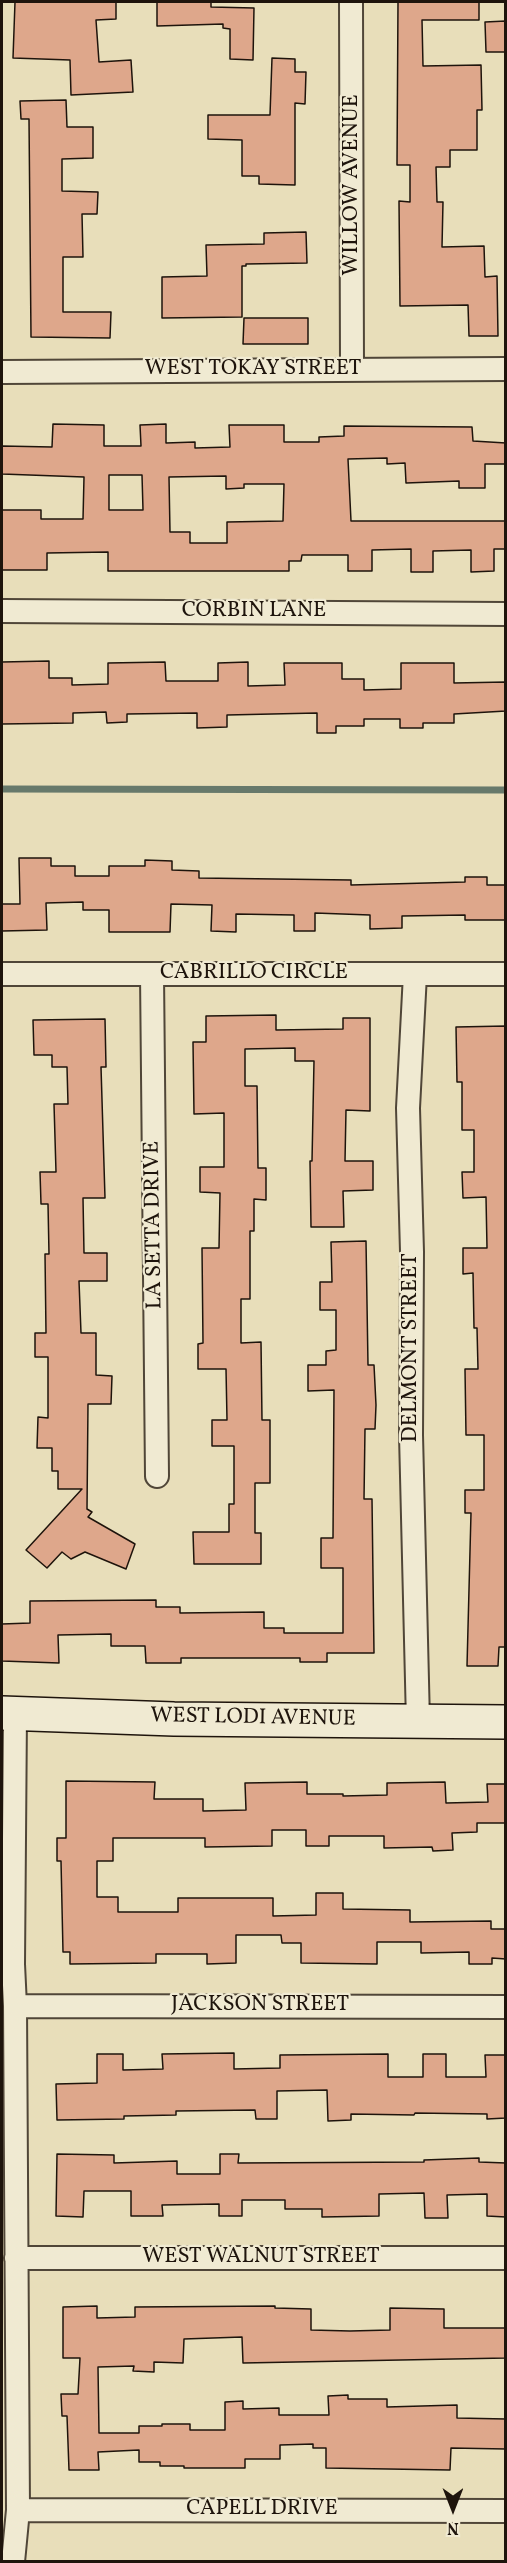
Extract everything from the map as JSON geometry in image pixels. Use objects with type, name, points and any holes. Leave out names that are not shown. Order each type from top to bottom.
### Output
[{"type":"main road","name":"WEST LODI AVENUE","points":[[8,1713],[174,1719],[506,1722]]},
{"type":"street","name":"WILLOW AVENUE","points":[[351,2],[354,181],[352,369]]},
{"type":"street","name":"WEST TOKAY STREET","points":[[2,372],[506,369]]},
{"type":"street","name":"CORBIN LANE","points":[[2,611],[506,614]]},
{"type":"street","name":"CABRILLO CIRCLE","points":[[2,974],[506,974]]},
{"type":"street","name":"LA SETTA DRIVE","points":[[152,974],[157,1476]]},
{"type":"street","name":"DELMONT STREET","points":[[415,974],[408,1108],[412,1252],[411,1435],[418,1722]]},
{"type":"street","points":[[8,1713],[7,1964],[15,2006],[18,2510],[13,2562]]},
{"type":"street","name":"JACKSON STREET","points":[[15,2006],[506,2007]]},
{"type":"street","name":"WEST WALNUT STREET","points":[[16,2258],[506,2258]]},
{"type":"street","name":"CAPELL DRIVE","points":[[18,2510],[506,2511]]},
{"type":"building","points":[[15,2],[116,2],[116,19],[96,20],[99,62],[131,60],[133,92],[71,95],[70,60],[13,58]]},
{"type":"building","points":[[157,2],[211,2],[211,7],[254,8],[253,60],[230,59],[230,29],[223,28],[223,24],[157,26]]},
{"type":"building","points":[[398,2],[479,2],[479,20],[422,20],[423,66],[481,65],[482,110],[477,110],[477,150],[450,150],[450,167],[436,167],[437,202],[443,202],[442,247],[484,246],[485,277],[497,276],[498,336],[469,336],[468,305],[400,306],[399,201],[410,202],[410,165],[397,165]]},
{"type":"building","points":[[506,21],[506,52],[486,52],[485,22]]},
{"type":"building","points":[[272,58],[295,59],[295,72],[306,72],[305,104],[295,103],[295,185],[259,184],[259,176],[242,176],[242,140],[208,139],[208,115],[270,115]]},
{"type":"building","points":[[66,100],[67,127],[93,127],[93,158],[62,159],[62,191],[98,192],[97,214],[82,214],[83,257],[63,257],[63,312],[111,312],[110,338],[31,337],[29,119],[21,119],[20,101]]},
{"type":"building","points":[[306,232],[307,263],[246,264],[242,266],[242,317],[162,318],[162,277],[207,276],[206,245],[264,244],[264,233]]},
{"type":"building","points":[[244,318],[308,318],[308,344],[243,344]]},
{"type":"building","points":[[53,424],[104,425],[104,446],[141,446],[140,425],[166,424],[166,443],[195,442],[195,448],[230,447],[229,425],[284,425],[284,442],[319,442],[319,437],[344,436],[344,426],[472,427],[473,441],[506,443],[506,464],[485,464],[485,488],[459,488],[459,481],[406,483],[405,463],[387,464],[387,458],[348,459],[351,521],[506,521],[506,549],[494,549],[494,571],[471,572],[471,550],[433,551],[433,572],[411,572],[411,549],[372,550],[372,571],[348,571],[348,555],[302,555],[301,561],[289,561],[289,571],[108,571],[108,552],[47,553],[47,570],[2,570],[2,510],[41,510],[41,519],[83,519],[84,477],[2,474],[2,446],[52,447]],"holes":[[[109,475],[142,475],[143,510],[109,510]],[[226,476],[226,489],[244,488],[244,484],[284,484],[283,521],[227,522],[227,543],[190,543],[190,532],[170,532],[169,477]]]},
{"type":"building","points":[[49,661],[49,678],[72,678],[72,685],[108,684],[108,663],[165,662],[166,681],[218,681],[218,663],[248,662],[248,686],[285,685],[284,663],[342,663],[342,679],[364,679],[364,690],[401,689],[401,663],[454,663],[454,683],[506,682],[506,711],[454,714],[454,723],[423,723],[423,728],[400,728],[400,719],[364,719],[364,726],[336,726],[336,733],[317,733],[317,713],[227,715],[227,727],[197,728],[197,713],[127,714],[127,722],[107,723],[106,712],[73,713],[73,723],[2,724],[2,662]]},
{"type":"building","points":[[19,858],[51,858],[51,866],[75,866],[75,876],[109,876],[109,866],[145,866],[145,860],[172,861],[172,870],[199,871],[199,878],[351,880],[351,885],[465,882],[465,877],[487,877],[487,885],[506,885],[506,920],[465,920],[465,915],[402,916],[402,928],[370,929],[370,915],[315,913],[315,931],[294,931],[294,915],[236,914],[236,932],[211,931],[212,905],[171,904],[170,932],[109,932],[109,910],[83,910],[83,902],[46,903],[47,930],[2,931],[2,904],[20,904]]},
{"type":"building","points":[[276,1015],[276,1030],[343,1029],[343,1018],[370,1018],[370,1111],[346,1110],[345,1161],[373,1161],[373,1190],[343,1191],[344,1227],[311,1227],[310,1161],[312,1161],[314,1061],[295,1061],[295,1048],[245,1049],[245,1086],[257,1086],[258,1168],[266,1168],[266,1200],[254,1199],[254,1231],[250,1231],[250,1299],[241,1299],[241,1343],[261,1342],[262,1420],[270,1420],[270,1483],[255,1483],[255,1533],[261,1533],[261,1564],[194,1564],[193,1532],[229,1532],[229,1504],[234,1504],[234,1446],[212,1446],[212,1420],[227,1420],[226,1369],[198,1369],[198,1344],[203,1343],[202,1248],[219,1248],[220,1193],[200,1192],[200,1167],[224,1167],[224,1113],[194,1114],[193,1042],[206,1042],[206,1016]]},
{"type":"building","points":[[105,1019],[106,1067],[101,1067],[105,1198],[83,1198],[84,1253],[107,1253],[107,1281],[79,1281],[81,1333],[96,1333],[96,1375],[112,1376],[111,1404],[88,1404],[87,1509],[92,1512],[88,1517],[135,1544],[126,1569],[85,1552],[71,1559],[62,1552],[47,1568],[26,1550],[82,1489],[58,1489],[58,1471],[52,1471],[52,1448],[37,1448],[38,1417],[48,1418],[48,1357],[35,1357],[35,1333],[46,1333],[45,1254],[49,1254],[48,1204],[41,1204],[40,1172],[56,1172],[54,1104],[68,1104],[67,1067],[52,1067],[52,1055],[34,1055],[33,1020]]},
{"type":"building","points":[[506,1026],[506,1647],[499,1647],[498,1666],[467,1666],[471,1513],[465,1513],[465,1490],[484,1490],[484,1435],[466,1435],[465,1369],[478,1369],[477,1328],[474,1328],[473,1273],[463,1274],[463,1248],[487,1248],[486,1197],[463,1198],[462,1172],[474,1172],[474,1130],[462,1130],[462,1082],[457,1082],[456,1027]]},
{"type":"building","points":[[366,1241],[368,1365],[374,1365],[376,1405],[375,1429],[365,1429],[364,1499],[372,1499],[374,1653],[327,1653],[327,1662],[300,1662],[300,1658],[181,1658],[181,1663],[146,1663],[145,1646],[111,1646],[111,1634],[58,1635],[59,1663],[2,1661],[2,1624],[30,1623],[30,1601],[156,1600],[156,1607],[180,1607],[180,1613],[264,1612],[264,1628],[284,1628],[284,1633],[343,1633],[343,1568],[321,1568],[321,1538],[333,1538],[334,1390],[308,1391],[308,1365],[326,1365],[326,1351],[336,1350],[336,1310],[320,1310],[320,1282],[332,1282],[331,1242]]},
{"type":"building","points":[[66,1781],[155,1782],[154,1799],[203,1799],[203,1811],[246,1810],[245,1783],[307,1782],[307,1794],[343,1794],[343,1796],[387,1795],[387,1783],[445,1782],[446,1803],[488,1802],[487,1784],[506,1784],[506,1823],[477,1823],[477,1832],[452,1833],[453,1850],[433,1851],[432,1847],[384,1848],[384,1836],[329,1836],[329,1846],[306,1846],[306,1830],[272,1830],[272,1846],[205,1847],[205,1838],[113,1838],[113,1861],[97,1861],[97,1897],[118,1897],[118,1912],[178,1912],[178,1898],[273,1898],[273,1916],[316,1915],[316,1893],[343,1893],[343,1909],[410,1910],[410,1922],[491,1921],[491,1929],[506,1929],[506,1959],[492,1958],[492,1964],[469,1964],[469,1952],[421,1953],[421,1942],[377,1942],[377,1964],[301,1963],[301,1943],[282,1943],[281,1935],[236,1935],[236,1963],[207,1964],[207,1954],[156,1954],[156,1963],[70,1964],[70,1952],[63,1952],[61,1861],[57,1861],[57,1838],[66,1838]]},
{"type":"building","points":[[234,2053],[234,2069],[280,2068],[280,2055],[388,2054],[388,2077],[423,2077],[423,2054],[446,2054],[446,2077],[486,2077],[485,2055],[506,2055],[506,2118],[487,2119],[487,2114],[351,2114],[351,2120],[328,2121],[327,2090],[277,2091],[277,2119],[256,2119],[255,2110],[176,2111],[176,2115],[124,2116],[124,2119],[57,2120],[56,2084],[97,2083],[97,2054],[123,2054],[123,2070],[163,2069],[162,2054]]},
{"type":"building","points":[[57,2154],[114,2155],[114,2163],[177,2161],[177,2174],[220,2174],[220,2154],[239,2154],[238,2163],[424,2162],[424,2160],[479,2158],[479,2162],[506,2163],[506,2217],[487,2216],[487,2194],[447,2195],[448,2218],[425,2218],[424,2193],[379,2194],[379,2216],[322,2217],[322,2209],[285,2209],[285,2200],[242,2200],[242,2216],[219,2216],[219,2204],[162,2205],[163,2216],[131,2216],[131,2191],[84,2191],[83,2217],[56,2216]]},
{"type":"building","points":[[97,2306],[97,2318],[135,2317],[135,2307],[275,2306],[275,2308],[311,2309],[311,2330],[350,2331],[390,2330],[390,2308],[444,2309],[444,2328],[506,2328],[506,2358],[243,2363],[242,2337],[184,2339],[183,2363],[154,2362],[154,2372],[133,2371],[134,2366],[98,2367],[99,2433],[139,2433],[139,2426],[162,2426],[162,2424],[190,2424],[190,2430],[225,2430],[225,2402],[243,2401],[243,2409],[279,2408],[279,2415],[329,2415],[328,2396],[348,2395],[348,2399],[387,2399],[387,2407],[457,2405],[457,2418],[506,2419],[506,2449],[451,2448],[450,2470],[326,2468],[326,2448],[313,2448],[313,2444],[280,2445],[280,2459],[245,2459],[245,2468],[160,2466],[160,2462],[139,2462],[139,2450],[98,2452],[99,2470],[69,2470],[67,2416],[62,2416],[61,2394],[78,2394],[80,2358],[63,2358],[63,2307]]},
{"type":"waterway","points":[[2,789],[506,790]]}]
